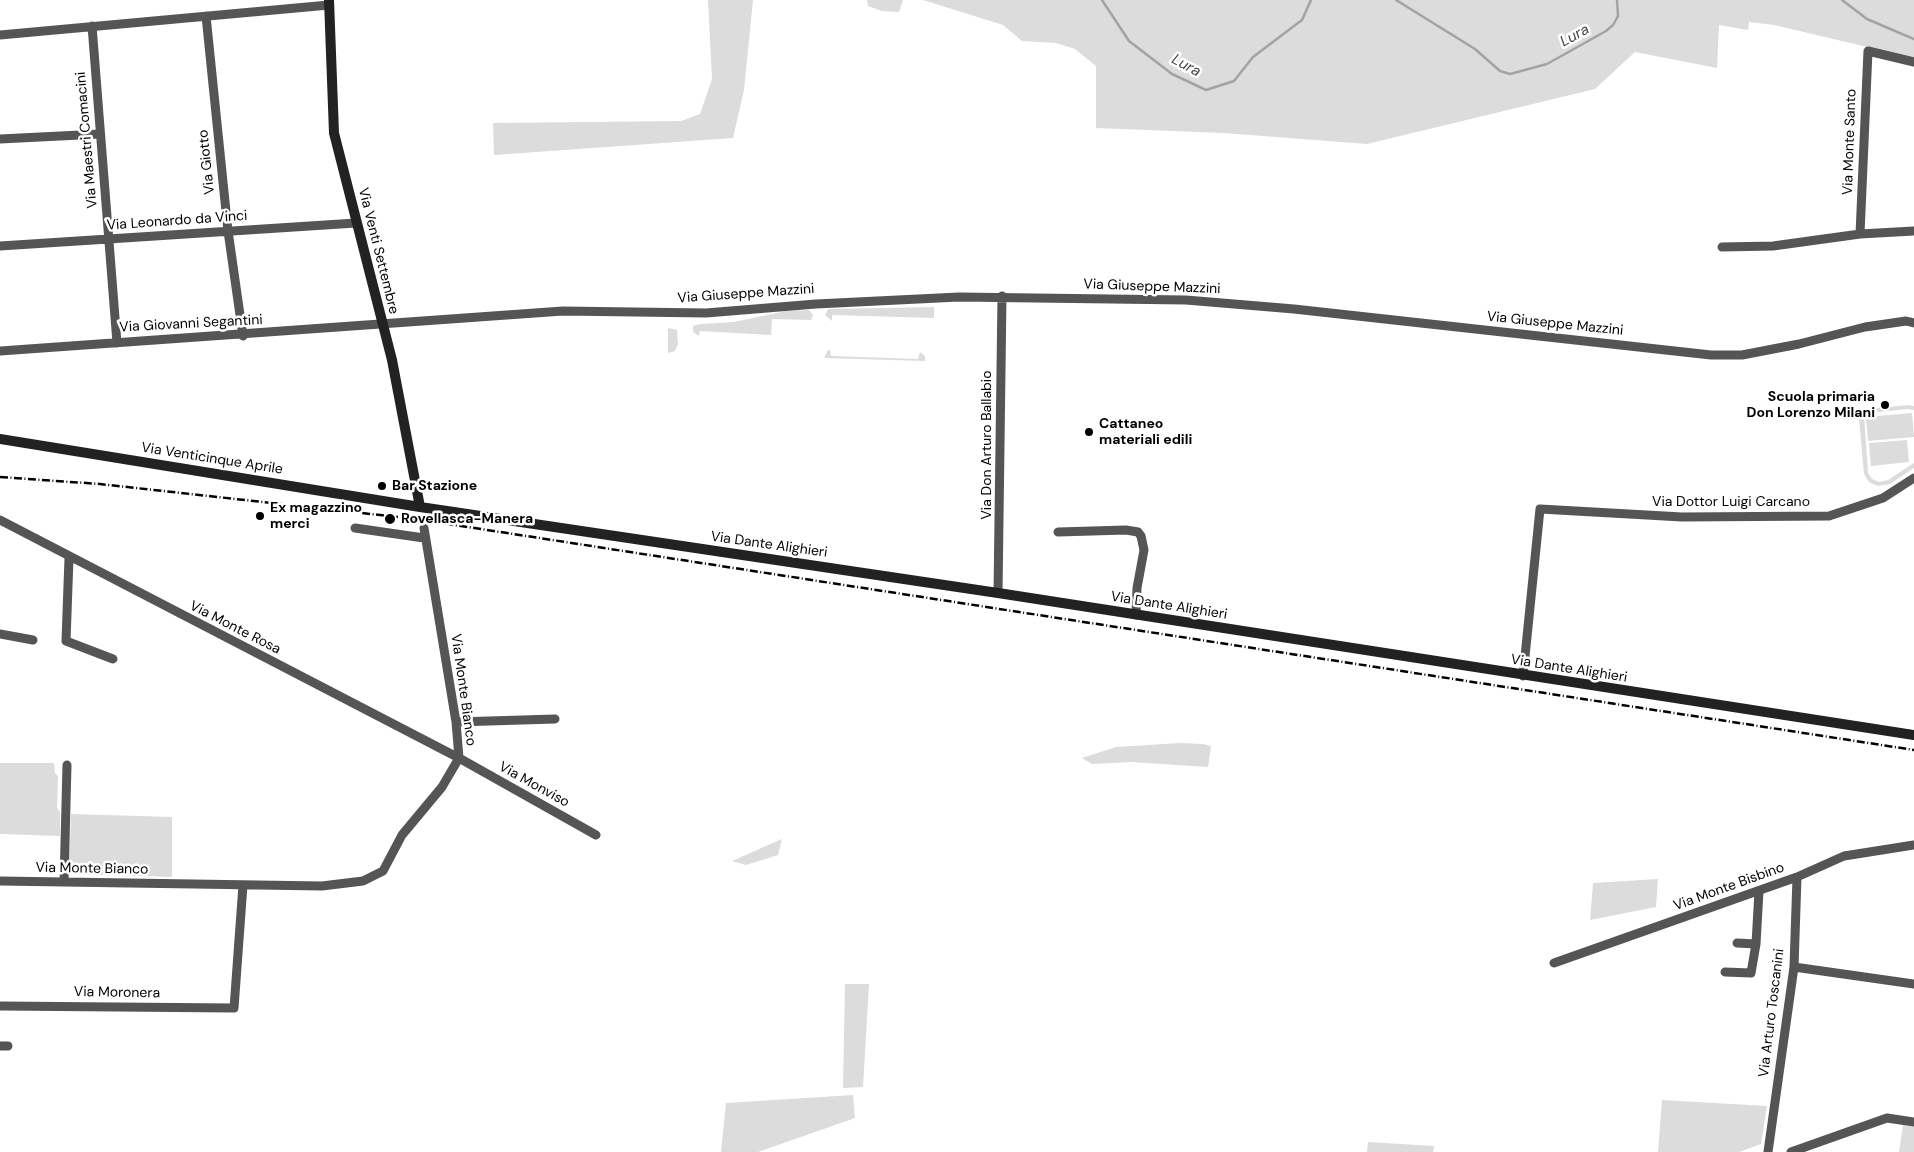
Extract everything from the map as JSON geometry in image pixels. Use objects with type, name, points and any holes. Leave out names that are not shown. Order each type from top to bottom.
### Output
[{"type":"street","points":[[0,35],[206,16],[329,2]]},
{"type":"street","name":"Via Venti Settembre","points":[[329,2],[334,132],[392,360],[420,506]]},
{"type":"street","name":"Via Giotto","points":[[206,16],[228,231],[243,336]]},
{"type":"street","name":"Via Maestri Comacini","points":[[92,26],[117,342]]},
{"type":"street","name":"Via Monte Santo","points":[[1860,234],[1868,51],[1914,62]]},
{"type":"street","points":[[0,140],[100,134]]},
{"type":"street","name":"Via Leonardo da Vinci","points":[[0,246],[356,223]]},
{"type":"street","points":[[1722,246],[1773,246],[1860,234],[1914,231]]},
{"type":"street","name":"Via Giuseppe Mazzini","points":[[383,324],[563,311],[706,313],[816,304],[1002,296],[1186,300],[1284,308],[1711,355],[1742,355],[1799,344],[1864,327],[1906,321],[1914,323]]},
{"type":"street","name":"Via Don Arturo Ballabio","points":[[998,593],[1002,296]]},
{"type":"street","name":"Via Giovanni Segantini","points":[[0,351],[117,342],[243,336],[383,324]]},
{"type":"street","name":"Via Venticinque Aprile","points":[[0,439],[420,506]]},
{"type":"street","name":"Via Dottor Luigi Carcano","points":[[1523,676],[1540,509],[1682,517],[1829,516],[1857,509],[1883,498],[1914,478]]},
{"type":"street","name":"Via Dante Alighieri","points":[[420,506],[998,593],[1523,676],[1914,735]]},
{"type":"street","name":"Via Monte Rosa","points":[[0,520],[69,558],[459,758]]},
{"type":"street","name":"Via Monte Bianco","points":[[0,881],[338,886],[376,876],[383,871],[407,828],[442,788],[459,758],[456,722],[424,533],[356,528]]},
{"type":"street","points":[[1058,532],[1126,530],[1138,532],[1141,536],[1144,550],[1137,588],[1136,615]]},
{"type":"street","points":[[69,558],[66,640],[112,659]]},
{"type":"street","points":[[0,634],[33,640]]},
{"type":"street","points":[[456,722],[555,719]]},
{"type":"street","name":"Via Monviso","points":[[459,758],[596,835]]},
{"type":"street","points":[[64,882],[67,765]]},
{"type":"street","name":"Via Monte Bisbino","points":[[1554,963],[1797,877],[1844,856],[1914,846]]},
{"type":"street","name":"Via Arturo Toscanini","points":[[1768,1152],[1794,967],[1797,877]]},
{"type":"street","name":"Via Moronera","points":[[0,1006],[234,1008],[243,885]]},
{"type":"street","points":[[1725,972],[1751,973],[1756,944],[1759,891]]},
{"type":"street","points":[[1737,943],[1756,944]]},
{"type":"street","points":[[1794,967],[1914,984]]},
{"type":"street","points":[[1791,1152],[1886,1118],[1914,1122]]},
{"type":"shaded area","points":[[708,0],[753,0],[744,90],[733,138],[494,155],[493,123],[681,121],[700,114],[712,79]]},
{"type":"shaded area","points":[[867,0],[903,0],[899,12],[882,11],[868,6]]},
{"type":"shaded area","points":[[923,0],[1914,0],[1914,58],[1774,25],[1749,22],[1748,30],[1719,25],[1717,68],[1635,52],[1595,89],[1367,144],[1224,133],[1096,128],[1096,66],[1075,49],[1056,43],[1022,41],[1003,25]]},
{"type":"shaded area","points":[[934,307],[934,318],[832,315],[832,321],[825,315],[828,309]]},
{"type":"shaded area","points":[[809,310],[813,315],[811,320],[772,319],[771,335],[700,331],[699,336],[693,332],[693,326],[700,324],[734,322],[786,311]]},
{"type":"shaded area","points":[[668,328],[677,330],[678,344],[675,351],[668,353]]},
{"type":"shaded area","points":[[828,350],[830,350],[831,356],[918,359],[920,352],[925,356],[925,361],[824,358]]},
{"type":"shaded area","points":[[1914,406],[1914,410],[1868,413],[1864,415],[1868,473],[1872,479],[1879,482],[1888,480],[1914,463],[1914,468],[1890,484],[1878,486],[1869,482],[1864,474],[1859,419],[1861,413],[1867,409]]},
{"type":"shaded area","points":[[1912,413],[1914,437],[1868,441],[1866,417]]},
{"type":"shaded area","points":[[1907,440],[1909,462],[1871,466],[1869,443]]},
{"type":"shaded area","points":[[1180,743],[1211,746],[1208,767],[1131,762],[1092,764],[1082,758],[1116,747]]},
{"type":"shaded area","points":[[0,763],[54,763],[55,773],[58,776],[57,808],[60,812],[60,836],[0,834]]},
{"type":"shaded area","points":[[71,814],[172,817],[172,877],[73,874],[69,868]]},
{"type":"shaded area","points":[[782,839],[778,855],[746,865],[732,861]]},
{"type":"shaded area","points":[[1658,879],[1656,907],[1590,920],[1593,883]]},
{"type":"shaded area","points":[[845,984],[869,984],[863,1087],[843,1088]]},
{"type":"shaded area","points":[[853,1095],[855,1118],[758,1152],[721,1152],[726,1103]]},
{"type":"shaded area","points":[[1662,1100],[1767,1106],[1761,1144],[1739,1152],[1658,1152]]},
{"type":"shaded area","points":[[1903,1125],[1914,1127],[1914,1152],[1899,1152]]},
{"type":"shaded area","points":[[1368,1142],[1434,1146],[1433,1152],[1367,1152]]},
{"type":"waterway","name":"Lura","points":[[1102,0],[1129,41],[1172,74],[1206,90],[1234,81],[1253,57],[1302,20],[1311,0]]},
{"type":"waterway","name":"Lura","points":[[1396,0],[1475,49],[1500,71],[1510,74],[1547,64],[1606,31],[1613,25],[1618,16],[1617,0]]},
{"type":"waterway","name":"Lura","points":[[1842,0],[1867,19],[1914,39]]},
{"type":"railway","points":[[0,477],[100,484],[416,519],[1914,750]]},
{"type":"place","name":"Scuola primaria Don Lorenzo Milani","points":[[1885,405]]},
{"type":"place","name":"Cattaneo materiali edili","points":[[1089,432]]},
{"type":"place","name":"Bar Stazione","points":[[382,486]]},
{"type":"place","name":"Ex magazzino merci","points":[[260,516]]},
{"type":"place","name":"Rovellasca-Manera","points":[[390,519]]}]
